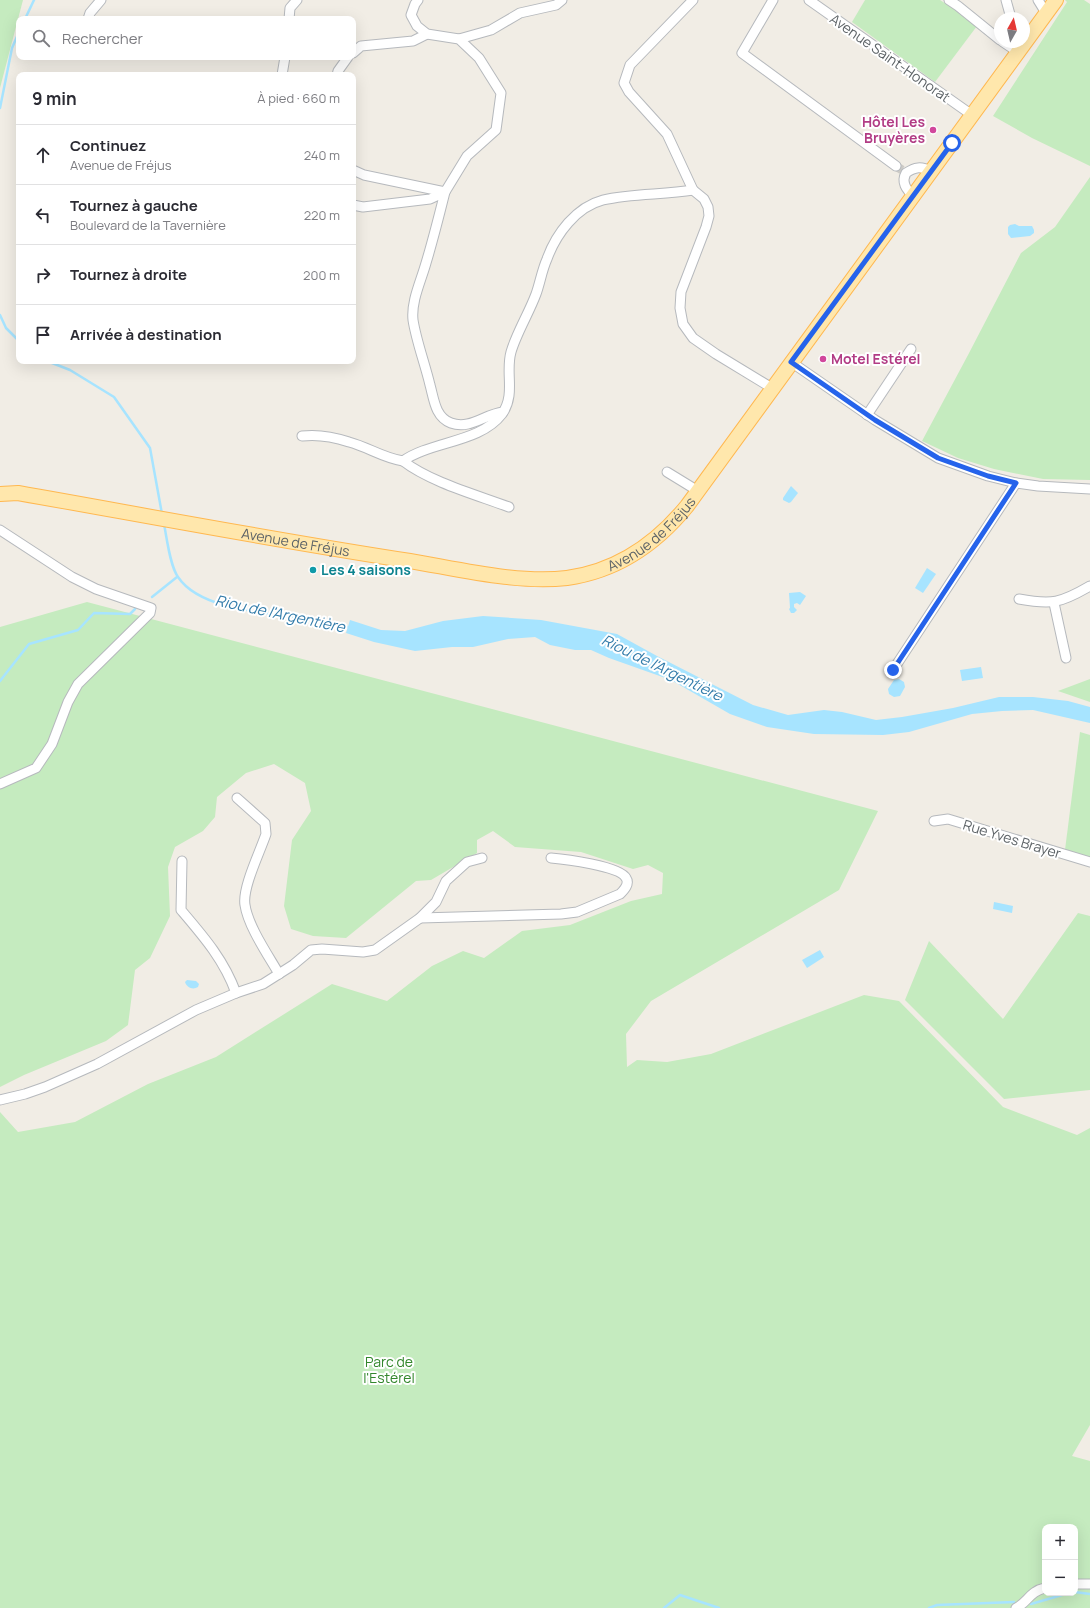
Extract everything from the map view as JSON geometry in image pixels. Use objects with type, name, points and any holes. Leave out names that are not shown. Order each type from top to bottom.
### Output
[{"type":"main road","name":"Avenue de Fréjus","points":[[1030,32],[1056,0]]},
{"type":"main road","name":"Avenue de Fréjus","points":[[0,494],[18,493],[384,558],[499,576],[547,579],[567,578],[608,568],[647,546],[675,520],[698,491],[914,196],[972,115],[1016,48]]},
{"type":"street","points":[[89,16],[101,0]]},
{"type":"street","points":[[289,16],[290,8],[297,0]]},
{"type":"street","points":[[418,0],[411,15],[417,26],[427,34],[459,38],[491,30],[520,13],[556,5],[562,0]]},
{"type":"street","points":[[693,0],[630,65],[624,83],[629,92],[667,134],[693,190],[704,199],[708,207],[708,216],[680,292],[680,308],[683,324],[692,338],[772,388]]},
{"type":"street","points":[[773,0],[742,53],[901,170],[904,176],[905,186],[914,196]]},
{"type":"street","name":"Avenue Saint-Honorat","points":[[809,0],[972,115]]},
{"type":"street","points":[[949,0],[958,3],[994,35]]},
{"type":"street","points":[[1006,0],[1009,12]]},
{"type":"street","points":[[1038,0],[1046,13]]},
{"type":"street","points":[[356,50],[361,46],[413,41],[427,34]]},
{"type":"street","points":[[459,38],[479,58],[501,92],[496,130],[467,156],[445,192],[426,265],[414,303],[413,319],[438,412],[442,418],[450,423],[460,426],[471,424],[494,413],[503,412]]},
{"type":"street","points":[[282,72],[284,60]]},
{"type":"street","points":[[338,72],[346,60]]},
{"type":"street","points":[[901,170],[919,167],[926,168],[931,171]]},
{"type":"street","points":[[356,171],[364,175],[445,192]]},
{"type":"street","points":[[402,462],[412,455],[460,439],[488,427],[503,412],[509,398],[511,387],[508,366],[511,351],[536,294],[546,259],[556,240],[568,223],[581,211],[602,200],[693,190]]},
{"type":"street","points":[[356,206],[363,207],[430,199],[445,192]]},
{"type":"street","points":[[867,415],[911,349]]},
{"type":"street","points":[[791,362],[867,415],[938,458],[988,476],[1016,483],[1038,486],[1090,489]]},
{"type":"street","points":[[302,436],[317,434],[350,442],[390,460],[402,462],[429,476],[509,507]]},
{"type":"street","points":[[667,472],[698,491]]},
{"type":"street","points":[[893,670],[1016,483]]},
{"type":"street","points":[[0,530],[84,583],[96,589],[151,608],[150,613],[78,684],[68,702],[52,744],[36,768],[0,784]]},
{"type":"street","points":[[1019,599],[1039,603],[1054,603],[1078,593],[1090,586]]},
{"type":"street","points":[[1054,603],[1066,658]]},
{"type":"street","points":[[238,798],[265,823],[266,834],[246,891],[245,904],[248,918],[278,974]]},
{"type":"street","name":"Rue Yves Brayer","points":[[934,821],[948,819],[1002,834],[1090,862]]},
{"type":"street","points":[[0,1100],[45,1087],[97,1064],[196,1010],[236,993],[263,984],[293,965],[311,950],[322,949],[363,952],[375,950],[420,918],[436,902],[446,881],[467,862],[482,858]]},
{"type":"street","points":[[420,918],[561,914],[577,912],[620,894],[626,889],[628,882],[626,877],[622,874],[594,864],[571,859],[551,858]]},
{"type":"street","points":[[182,861],[181,910],[220,958],[231,979],[236,993]]},
{"type":"street","points":[[1078,1584],[1090,1584]]},
{"type":"street","points":[[1016,1608],[1020,1606],[1028,1596],[1042,1589]]},
{"type":"green space","points":[[0,0],[23,0],[19,16],[16,16],[16,27],[0,88]]},
{"type":"green space","points":[[865,0],[940,0],[977,26],[935,82],[852,22]]},
{"type":"green space","points":[[1065,0],[1084,0],[1090,4],[1090,166],[1032,138],[993,116],[1067,2]]},
{"type":"green space","points":[[1090,177],[1090,480],[1043,479],[994,469],[958,458],[922,441],[1021,253],[1055,227]]},
{"type":"green space","name":"Parc de l'Estérel","points":[[87,602],[878,811],[839,890],[651,1001],[626,1034],[627,1067],[637,1060],[667,1062],[711,1054],[864,995],[899,1001],[1003,1107],[1077,1135],[1090,1128],[1090,1425],[1072,1456],[1090,1461],[1090,1608],[0,1608],[0,1112],[18,1132],[75,1122],[148,1084],[216,1057],[332,984],[387,1001],[432,966],[463,951],[484,958],[522,931],[570,925],[631,901],[662,894],[663,873],[648,865],[633,869],[581,852],[515,847],[493,831],[477,840],[477,853],[431,880],[416,881],[346,938],[313,936],[291,929],[284,906],[292,840],[311,811],[305,783],[274,764],[246,773],[217,797],[215,817],[203,831],[175,847],[168,867],[170,916],[150,958],[135,970],[128,1025],[106,1041],[24,1075],[0,1087],[0,627]]},
{"type":"green space","points":[[1090,679],[1090,702],[1058,691]]},
{"type":"green space","points":[[1080,732],[1090,735],[1090,858],[1065,850]]},
{"type":"green space","points":[[1078,913],[1090,916],[1090,1090],[1004,1099],[905,1000],[929,941],[1003,1019]]},
{"type":"water","points":[[1015,224],[1019,226],[1032,226],[1034,233],[1030,236],[1011,238],[1008,234],[1008,227]]},
{"type":"water","points":[[791,486],[798,493],[789,503],[783,500],[783,498]]},
{"type":"water","points":[[927,568],[936,574],[923,593],[915,588]]},
{"type":"water","points":[[800,592],[806,596],[800,605],[797,603],[794,604],[794,607],[797,610],[794,613],[791,613],[789,609],[789,593]]},
{"type":"water","points":[[483,616],[541,620],[617,634],[753,705],[788,715],[824,710],[842,712],[876,720],[953,708],[999,697],[1033,697],[1068,701],[1090,707],[1090,723],[1033,710],[1002,711],[972,714],[909,732],[883,735],[814,734],[767,727],[730,714],[671,680],[591,650],[575,650],[550,645],[535,637],[508,639],[473,647],[452,647],[415,651],[374,642],[346,633],[350,620],[381,630],[405,631],[443,621]]},
{"type":"water","points":[[981,667],[983,678],[962,681],[960,670]]},
{"type":"water","points":[[899,679],[904,682],[905,687],[900,696],[894,697],[889,694],[888,689],[894,680]]},
{"type":"water","points":[[994,902],[1013,906],[1012,913],[993,909]]},
{"type":"water","points":[[820,950],[824,957],[807,968],[802,960]]},
{"type":"water","points":[[187,980],[196,981],[199,984],[198,987],[190,988],[185,982]]},
{"type":"waterway","name":"Riou de l'Argentière","points":[[26,16],[34,0]]},
{"type":"waterway","name":"Riou de l'Argentière","points":[[0,108],[12,48],[16,39]]},
{"type":"waterway","name":"Riou de l'Argentière","points":[[0,315],[6,328],[16,338]]},
{"type":"waterway","name":"Riou de l'Argentière","points":[[55,364],[70,370],[114,397],[150,448],[162,514]]},
{"type":"waterway","name":"Riou de l'Argentière","points":[[164,524],[169,552],[175,572],[189,589],[204,598],[222,605],[262,613],[317,620],[347,627]]},
{"type":"waterway","points":[[152,597],[177,577]]},
{"type":"waterway","points":[[0,681],[29,644],[78,630],[94,613],[130,614],[135,609]]},
{"type":"waterway","points":[[1078,1592],[1090,1594]]},
{"type":"waterway","points":[[664,1608],[680,1595],[719,1608]]},
{"type":"waterway","points":[[1031,1604],[1059,1596]]},
{"type":"waterway","points":[[929,1608],[937,1605],[1014,1602]]},
{"type":"tunnel","points":[[896,166],[902,170]]},
{"type":"place","name":"Hôtel Les Bruyères","points":[[933,130]]},
{"type":"place","name":"Motel Estérel","points":[[823,359]]},
{"type":"place","name":"Les 4 saisons","points":[[313,570]]},
{"type":"route","points":[[893,670],[1016,483],[988,476],[938,458],[921,449],[867,415],[791,362],[952,143]]}]
